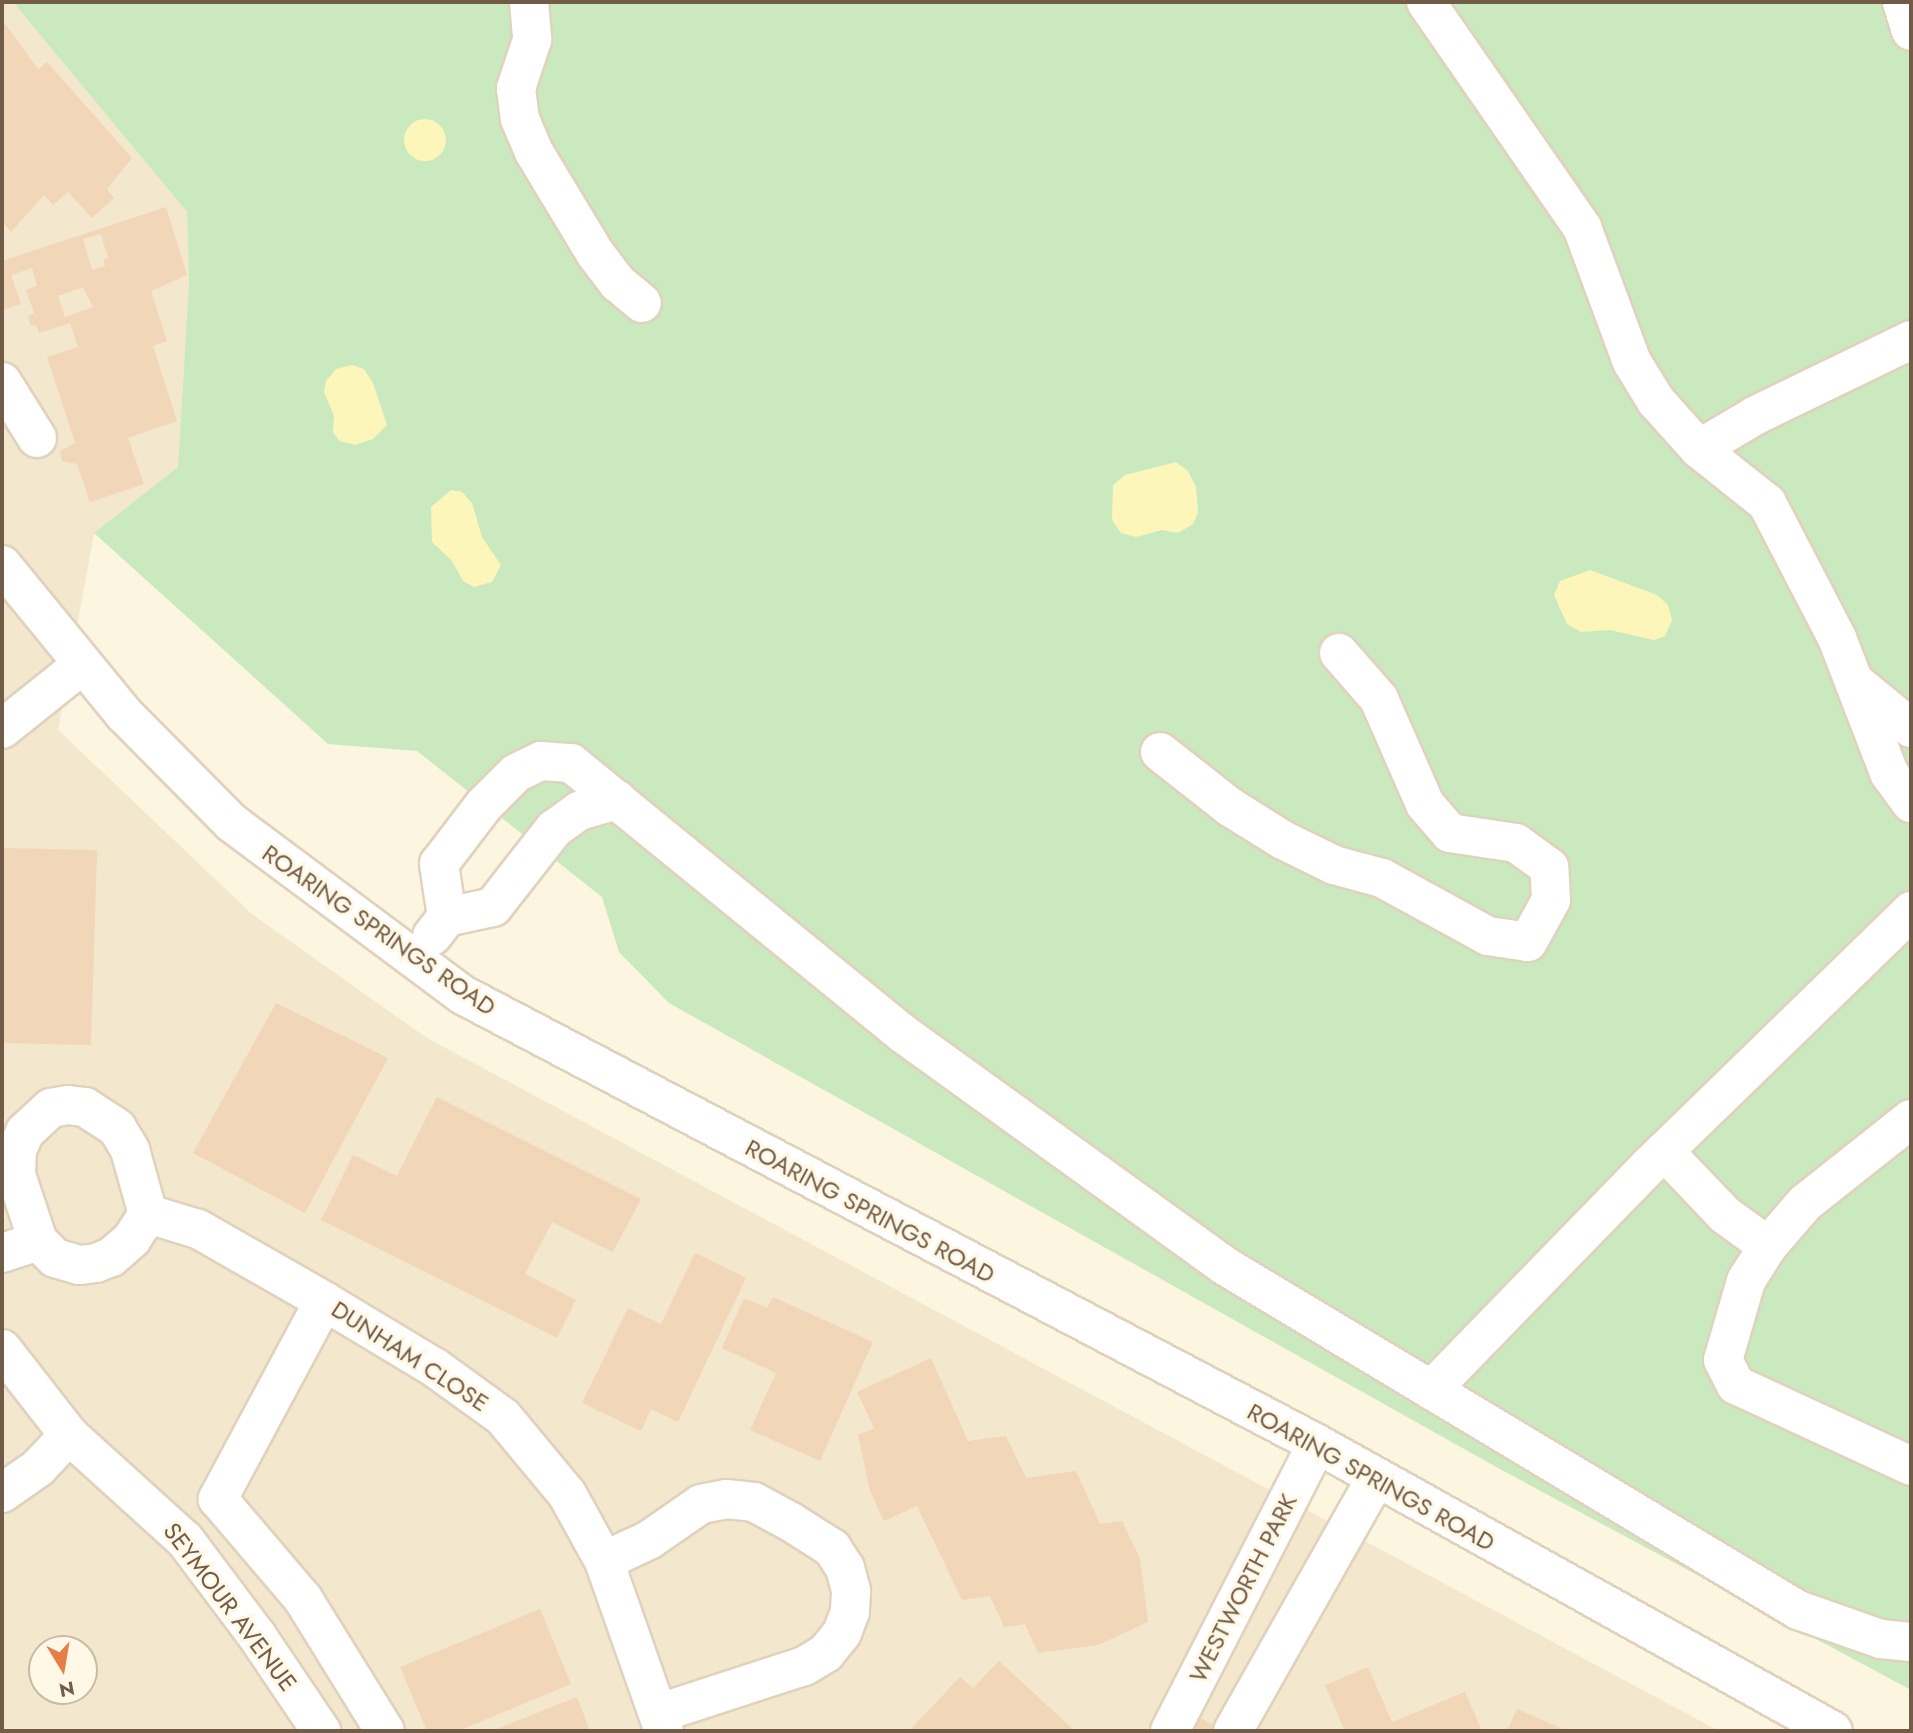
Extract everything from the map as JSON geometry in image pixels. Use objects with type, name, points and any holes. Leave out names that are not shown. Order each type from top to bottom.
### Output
[{"type":"street","points":[[529,2],[532,40],[516,88],[520,119],[534,152],[595,253],[618,283],[642,303]]},
{"type":"street","points":[[1426,2],[1582,227],[1632,362],[1656,401],[1699,449],[1767,503],[1806,574],[1854,681],[1889,773],[1911,803]]},
{"type":"street","points":[[1902,2],[1911,31]]},
{"type":"street","points":[[1699,449],[1756,415],[1911,341]]},
{"type":"street","points":[[2,382],[37,438]]},
{"type":"street","name":"ROARING SPRINGS ROAD","points":[[2,565],[82,665],[175,768],[232,823],[463,995],[566,1052],[1317,1444],[1375,1480],[1833,1731]]},
{"type":"street","points":[[1160,752],[1230,807],[1283,840],[1334,864],[1382,878],[1489,936],[1528,942],[1551,900],[1549,867],[1516,842],[1450,833],[1425,804],[1379,699],[1339,653]]},
{"type":"street","points":[[2,729],[82,665]]},
{"type":"street","points":[[1854,681],[1911,728]]},
{"type":"street","points":[[447,917],[439,864],[484,805],[516,773],[541,761],[571,764],[902,1033],[1225,1266],[1798,1610],[1881,1639],[1911,1642]]},
{"type":"street","points":[[414,960],[447,917],[493,907],[554,830],[579,811],[617,800]]},
{"type":"street","points":[[1431,1390],[1664,1151],[1911,911]]},
{"type":"street","points":[[85,1107],[117,1128],[130,1150],[148,1214],[132,1239],[111,1258],[79,1265],[55,1258],[38,1241],[16,1175],[17,1150],[35,1120],[51,1108],[85,1107]]},
{"type":"street","points":[[1911,1119],[1805,1203],[1768,1246],[1745,1281],[1723,1360],[1736,1385],[1911,1466]]},
{"type":"street","points":[[1664,1151],[1725,1215],[1768,1246]]},
{"type":"street","name":"DUNHAM CLOSE","points":[[148,1214],[198,1229],[324,1301],[434,1367],[503,1417],[567,1494],[604,1561],[662,1722]]},
{"type":"street","points":[[2,1253],[38,1241]]},
{"type":"street","points":[[324,1301],[218,1499],[303,1600],[385,1731]]},
{"type":"street","name":"SEYMOUR AVENUE","points":[[2,1349],[69,1435],[185,1540],[257,1636],[321,1731]]},
{"type":"street","points":[[2,1493],[38,1468],[69,1435]]},
{"type":"street","name":"WESTWORTH PARK","points":[[1170,1731],[1317,1444]]},
{"type":"street","points":[[1233,1731],[1375,1480]]},
{"type":"street","points":[[604,1561],[649,1540],[701,1504],[726,1499],[754,1502],[791,1522],[832,1548],[845,1567],[851,1591],[849,1612],[842,1633],[826,1653],[804,1666],[662,1722]]},
{"type":"shaded area","points":[[2,2],[13,2],[187,212],[189,282],[178,467],[94,533],[58,730],[253,915],[427,1038],[1719,1731],[2,1731]]},
{"type":"green space","points":[[13,2],[1911,2],[1911,1690],[1498,1468],[669,1003],[619,952],[602,897],[417,751],[328,744],[94,533],[178,467],[189,282],[187,212]]},
{"type":"sand","points":[[425,119],[439,126],[446,140],[439,154],[425,161],[411,154],[404,140],[411,126]]},
{"type":"sand","points":[[352,365],[364,369],[373,383],[387,425],[373,439],[355,445],[339,441],[333,432],[334,416],[324,392],[326,381],[336,369]]},
{"type":"sand","points":[[1176,462],[1188,471],[1196,487],[1198,513],[1193,524],[1178,533],[1162,530],[1136,537],[1121,533],[1112,520],[1113,485],[1125,475]]},
{"type":"sand","points":[[451,490],[462,492],[472,503],[482,537],[501,565],[492,582],[474,587],[463,581],[452,561],[432,542],[431,507]]},
{"type":"sand","points":[[1590,570],[1657,595],[1668,605],[1672,620],[1665,636],[1654,640],[1610,630],[1581,632],[1567,624],[1554,595],[1560,581]]},
{"type":"building","points":[[2,20],[38,69],[47,62],[132,158],[107,189],[114,198],[92,218],[68,192],[53,205],[44,195],[11,232],[2,221]]},
{"type":"building","points":[[166,207],[187,275],[151,291],[167,341],[153,346],[177,421],[128,438],[144,484],[90,502],[77,464],[62,461],[60,451],[75,443],[47,357],[78,347],[70,323],[39,333],[36,325],[31,326],[28,316],[34,313],[26,290],[37,286],[32,268],[11,275],[21,304],[2,310],[2,261]],"holes":[[[101,234],[108,258],[103,259],[105,266],[92,270],[83,239]],[[83,287],[93,307],[65,317],[58,296]]]},
{"type":"building","points":[[2,848],[97,850],[91,1045],[2,1043]]},
{"type":"building","points":[[276,1003],[388,1058],[305,1213],[193,1153]]},
{"type":"building","points":[[437,1097],[641,1199],[613,1252],[552,1222],[525,1274],[576,1300],[557,1338],[321,1220],[353,1155],[397,1176]]},
{"type":"building","points":[[695,1253],[746,1278],[678,1422],[651,1409],[641,1431],[582,1403],[628,1308],[661,1324]]},
{"type":"building","points":[[773,1297],[873,1342],[820,1461],[750,1430],[776,1373],[722,1348],[744,1298],[767,1308]]},
{"type":"building","points":[[931,1358],[968,1441],[1006,1436],[1026,1478],[1076,1471],[1100,1524],[1122,1521],[1140,1558],[1148,1622],[1098,1645],[1038,1653],[1025,1624],[1004,1627],[990,1596],[962,1600],[917,1506],[884,1521],[870,1491],[858,1435],[874,1428],[857,1392]]},
{"type":"building","points":[[540,1609],[571,1684],[458,1731],[427,1731],[400,1667]]},
{"type":"building","points":[[999,1661],[1075,1731],[909,1731],[960,1677],[973,1688]]},
{"type":"building","points":[[1368,1667],[1392,1722],[1465,1692],[1482,1731],[1345,1731],[1325,1685]]},
{"type":"building","points":[[577,1697],[590,1731],[492,1731]]},
{"type":"building","points":[[1517,1709],[1567,1731],[1507,1731]]},
{"type":"building","points":[[1194,1714],[1218,1728],[1215,1731],[1184,1731]]}]
